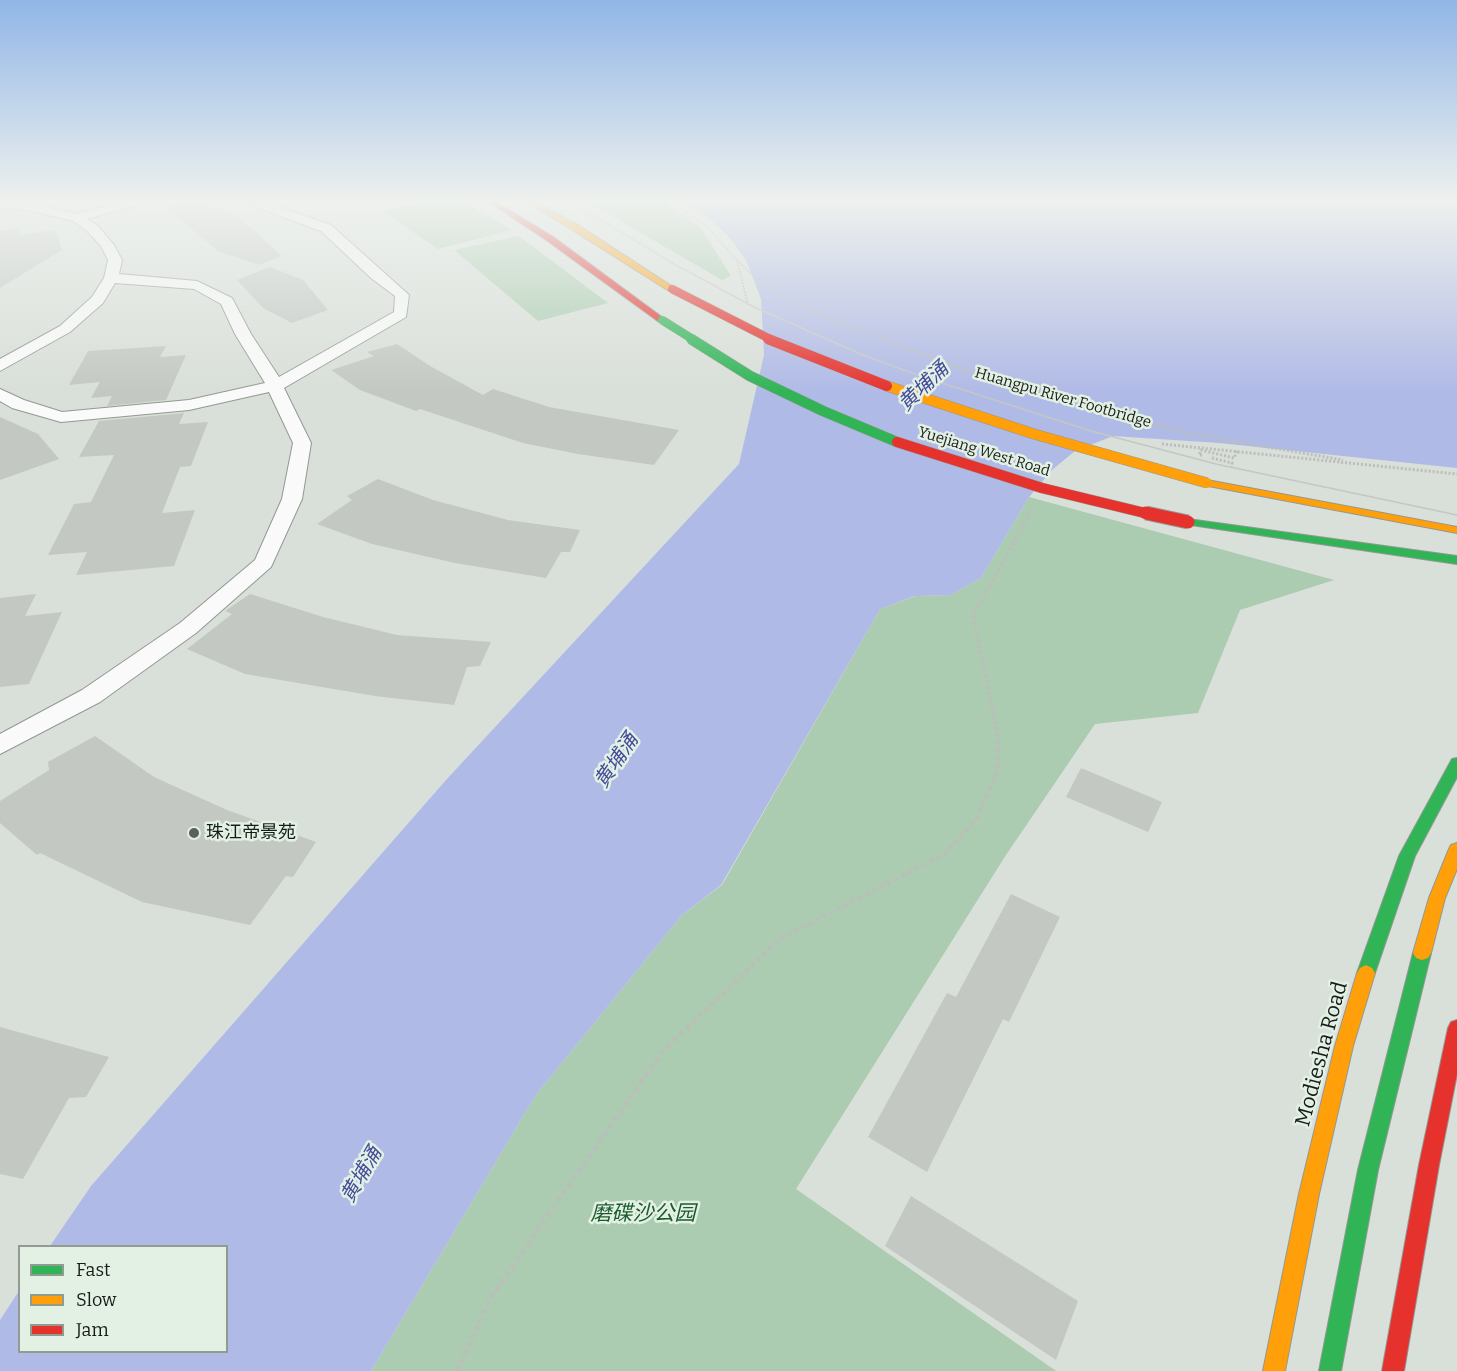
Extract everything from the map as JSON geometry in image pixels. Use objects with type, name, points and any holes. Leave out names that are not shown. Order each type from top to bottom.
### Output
[{"type":"main road","name":"Yuejiang West Road","points":[[588,266],[662,320],[750,376],[886,438],[980,470],[1042,488],[1188,522],[1311,542],[1457,560]]},
{"type":"main road","name":"Yuejiang West Road","points":[[636,266],[672,289],[767,338],[900,391],[1045,438],[1207,483],[1457,530]]},
{"type":"main road","points":[[1311,542],[1447,573]]},
{"type":"main road","name":"Modiesha Road","points":[[1274,1371],[1309,1194],[1344,1046],[1366,970],[1407,856],[1457,763]]},
{"type":"main road","points":[[1330,1371],[1340,1308],[1368,1170],[1420,959],[1437,898],[1457,849]]},
{"type":"main road","points":[[1393,1371],[1429,1165],[1457,1028]]},
{"type":"street","points":[[0,366],[65,329],[98,300],[111,278],[114,266]]},
{"type":"street","points":[[0,394],[18,404],[61,417],[189,405],[275,386],[401,314],[402,295],[366,266]]},
{"type":"street","points":[[0,745],[91,696],[188,628],[264,563],[292,500],[302,443],[275,386],[243,334],[227,301],[197,285],[111,278]]},
{"type":"path","points":[[738,266],[748,309]]},
{"type":"path","name":"Huangpu River Footbridge","points":[[743,266],[764,286],[816,313],[966,370],[1186,433],[1376,466]]},
{"type":"path","points":[[1150,444],[1457,474]]},
{"type":"path","points":[[1232,463],[1199,455],[1201,450],[1234,458],[1237,451]]},
{"type":"path","points":[[457,1371],[491,1297],[662,1052],[780,939],[946,853],[976,819],[997,772],[998,736],[973,616],[1039,498]]},
{"type":"green space","points":[[473,266],[559,266],[608,303],[538,321]]},
{"type":"green space","points":[[698,266],[725,266],[731,276],[722,280]]},
{"type":"green space","name":"磨碟沙公园","points":[[1029,497],[1334,580],[1240,610],[1198,713],[1095,724],[1004,858],[796,1189],[1056,1371],[371,1371],[535,1096],[682,915],[722,885],[880,609],[916,596],[951,595],[981,578]]},
{"type":"water","name":"黄埔涌","points":[[748,266],[1457,266],[1457,468],[1219,443],[1113,436],[1075,451],[1053,469],[1029,497],[981,578],[951,595],[915,596],[880,609],[721,885],[682,915],[535,1096],[371,1371],[0,1371],[0,1320],[18,1293],[18,1353],[228,1353],[228,1245],[51,1245],[91,1186],[446,780],[739,464],[764,355],[761,299]]},
{"type":"building","points":[[0,266],[36,266],[0,288]]},
{"type":"building","points":[[270,267],[303,280],[328,310],[292,323],[263,308],[237,280]]},
{"type":"building","points":[[397,344],[430,366],[483,395],[493,389],[549,407],[679,430],[654,465],[578,454],[523,443],[420,409],[416,411],[360,390],[331,370],[374,356],[367,352]]},
{"type":"building","points":[[166,346],[160,357],[186,355],[166,400],[107,406],[112,396],[91,398],[100,382],[69,385],[88,351]]},
{"type":"building","points":[[184,413],[179,424],[208,422],[191,466],[180,467],[162,513],[195,510],[174,566],[76,575],[87,552],[48,555],[74,504],[91,502],[114,455],[79,457],[99,421]]},
{"type":"building","points":[[0,417],[38,434],[59,459],[0,480]]},
{"type":"building","points":[[378,479],[433,500],[508,520],[580,530],[570,552],[561,552],[546,578],[455,563],[372,544],[317,524],[352,500],[347,496]]},
{"type":"building","points":[[36,594],[25,616],[62,612],[29,684],[0,687],[0,598]]},
{"type":"building","points":[[250,594],[323,617],[397,635],[491,642],[480,666],[467,667],[454,705],[375,696],[245,674],[187,649],[232,614],[225,611]]},
{"type":"building","name":"珠江帝景苑","points":[[95,736],[154,777],[227,810],[316,842],[293,877],[286,876],[250,925],[142,902],[40,853],[37,855],[0,823],[0,801],[49,770],[48,762]]},
{"type":"building","points":[[1081,768],[1162,802],[1148,832],[1066,797]]},
{"type":"building","points":[[1011,894],[1060,917],[1009,1022],[1003,1019],[927,1172],[868,1137],[947,993],[956,997]]},
{"type":"building","points":[[0,1027],[109,1057],[86,1097],[69,1098],[23,1179],[0,1174]]},
{"type":"building","points":[[911,1196],[1078,1301],[1056,1360],[885,1246]]},
{"type":"tram line","points":[[678,266],[754,307],[863,355],[920,376],[1091,431],[1216,464],[1457,515]]},
{"type":"traffic: fast","points":[[662,320],[750,376],[823,411],[897,442]]},
{"type":"traffic: fast","points":[[1188,522],[1457,560]]},
{"type":"traffic: fast","points":[[1366,973],[1407,856],[1457,763]]},
{"type":"traffic: fast","points":[[1330,1371],[1368,1170],[1422,953]]},
{"type":"traffic: slow","points":[[636,266],[672,289]]},
{"type":"traffic: slow","points":[[887,386],[1034,434],[1207,483]]},
{"type":"traffic: slow","points":[[1207,483],[1457,530]]},
{"type":"traffic: slow","points":[[1422,953],[1437,898],[1457,849]]},
{"type":"traffic: slow","points":[[1274,1371],[1309,1194],[1344,1046],[1366,973]]},
{"type":"traffic: jam","points":[[588,266],[662,320]]},
{"type":"traffic: jam","points":[[672,289],[767,338],[887,386]]},
{"type":"traffic: jam","points":[[897,442],[1042,488],[1111,506],[1188,522]]},
{"type":"traffic: jam","points":[[1393,1371],[1429,1165],[1457,1028]]},
{"type":"place","name":"珠江帝景苑","points":[[194,833]]}]
